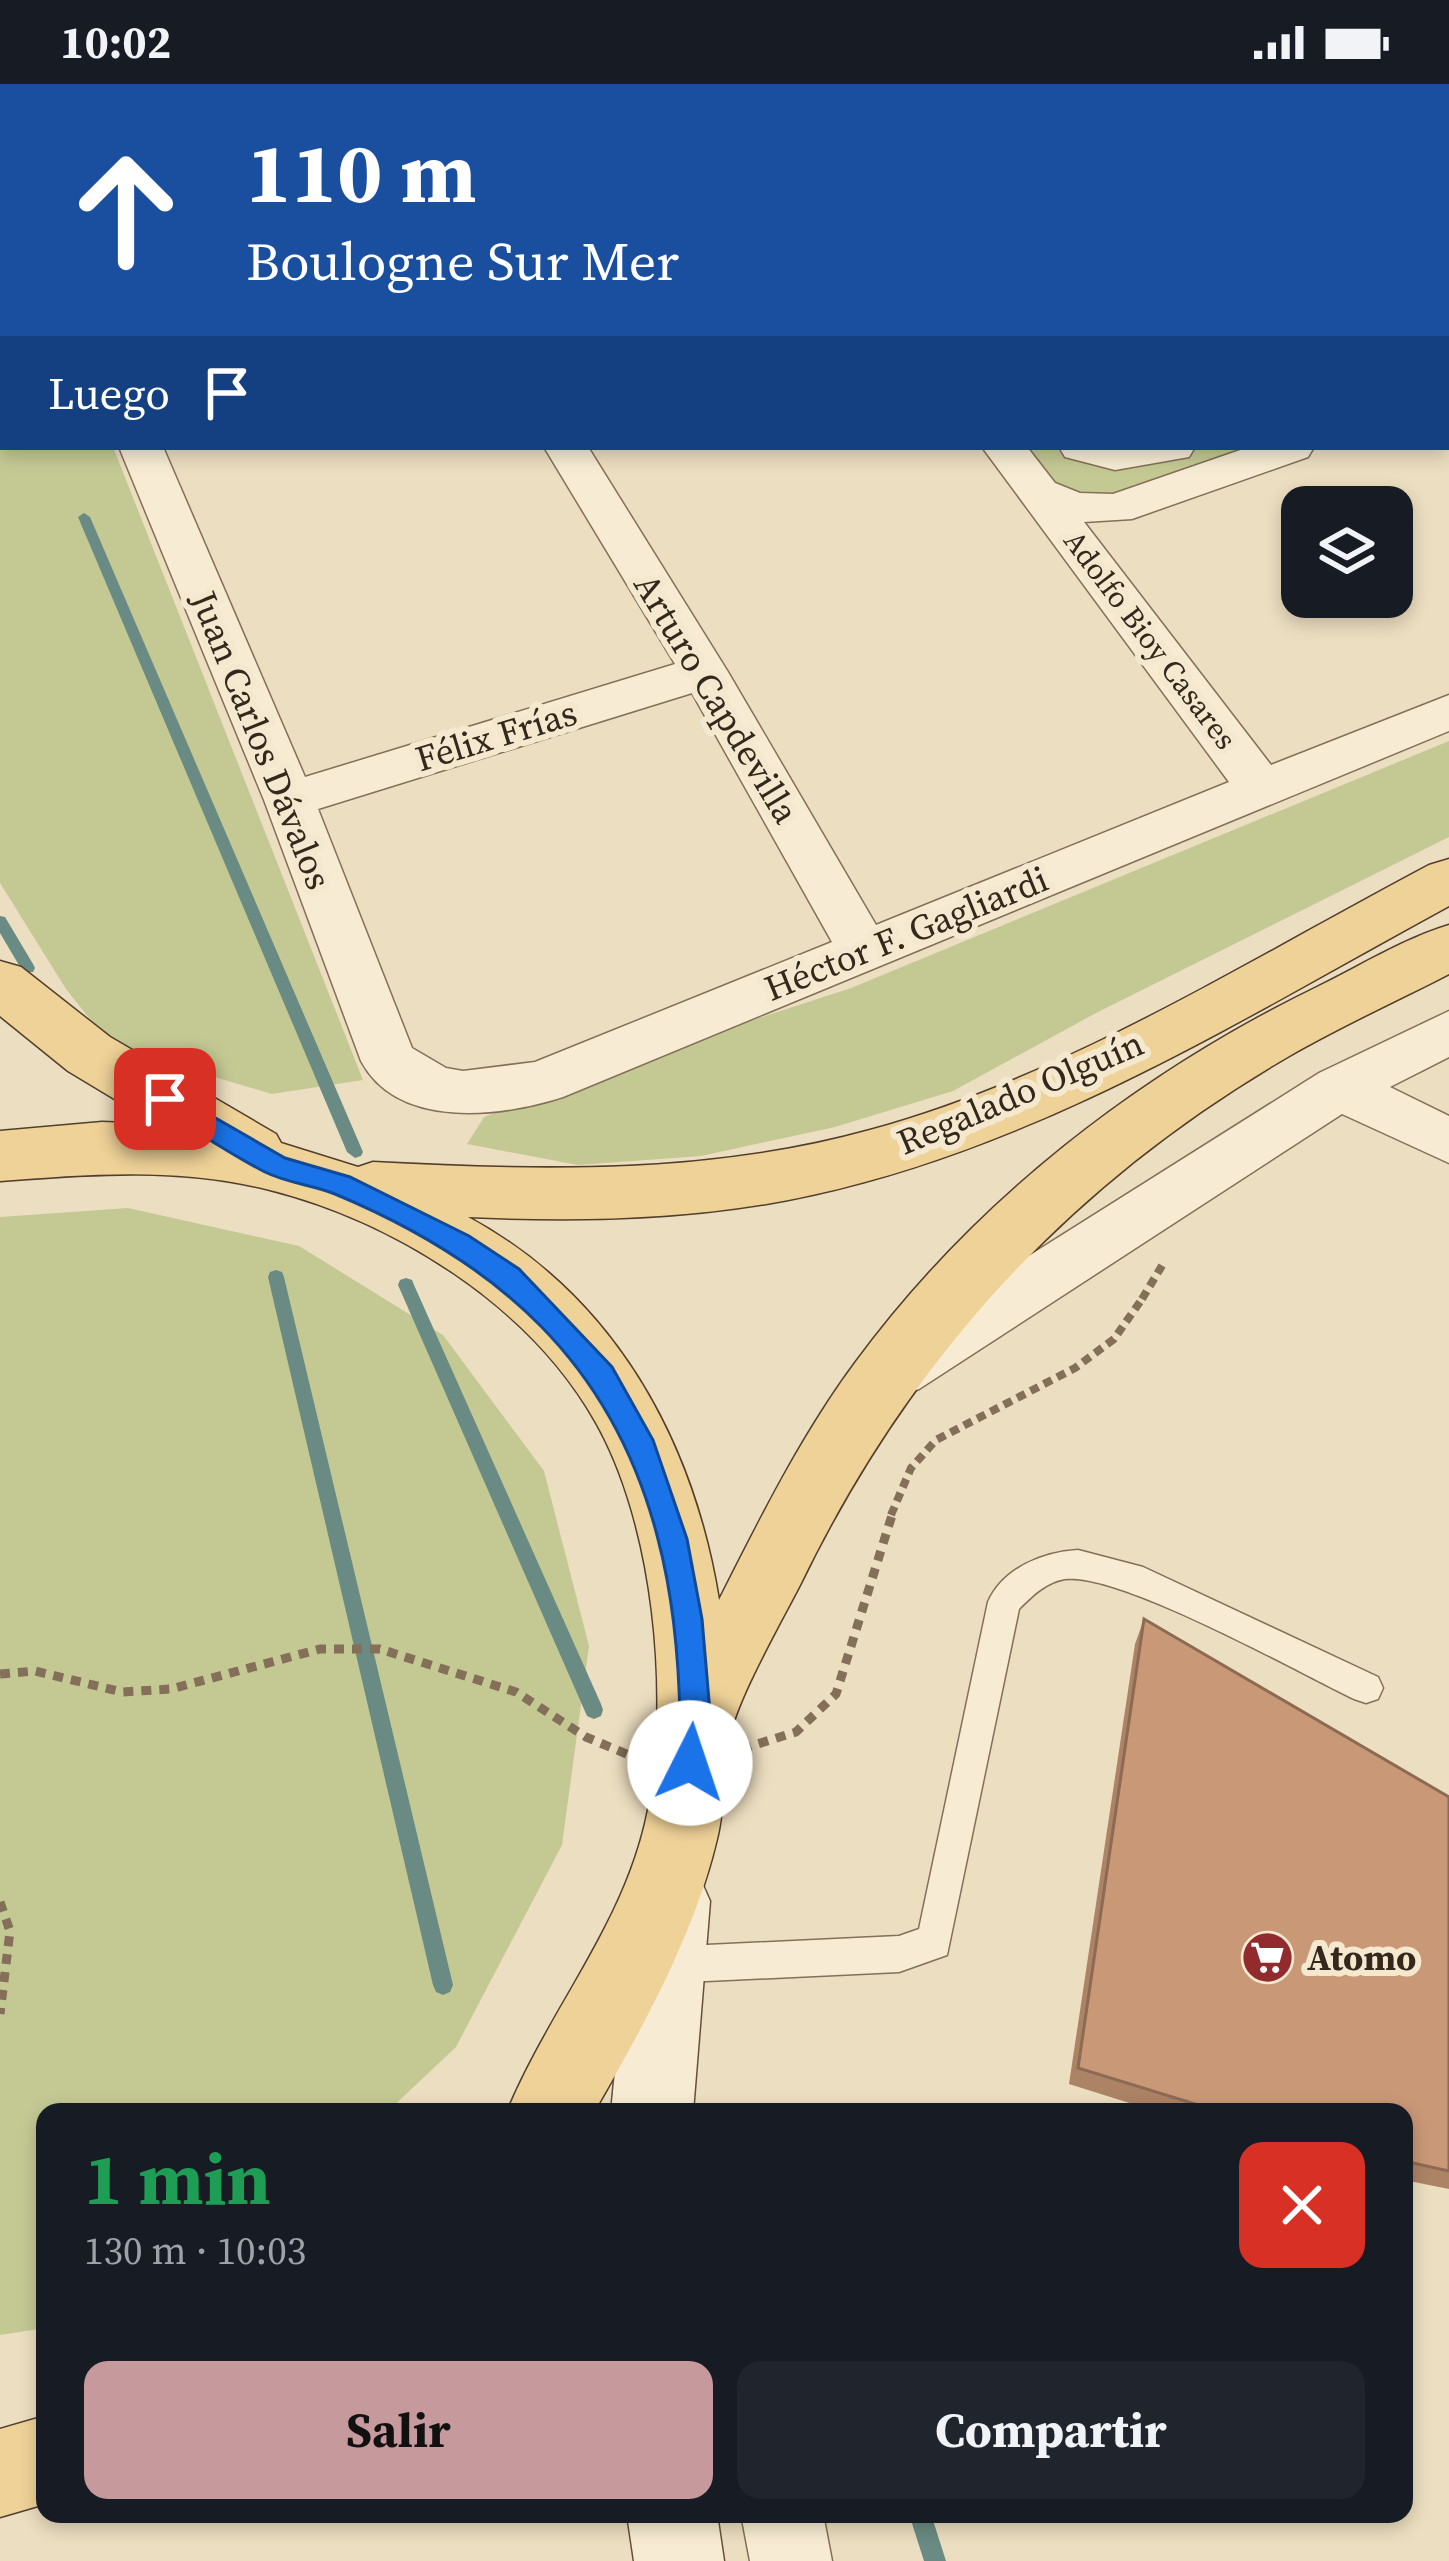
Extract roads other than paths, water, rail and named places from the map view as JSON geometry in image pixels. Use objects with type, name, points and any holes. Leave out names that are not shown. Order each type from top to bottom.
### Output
[{"type":"main road","name":"Regalado Olguín","points":[[0,1156],[135,1147],[309,1175],[483,1195],[617,1194],[766,1178],[872,1155],[983,1116],[1119,1053],[1449,880]]},
{"type":"main road","name":"Regalado Olguín","points":[[696,1724],[785,1540],[878,1384],[971,1271],[1120,1140],[1252,1049],[1449,947]]},
{"type":"main road","points":[[0,983],[89,1054],[309,1175],[460,1244],[510,1276],[602,1375],[639,1440],[673,1539],[687,1619],[696,1724],[679,1841],[651,1962],[653,2103]]},
{"type":"main road","points":[[554,2103],[651,1962]]},
{"type":"main road","points":[[0,2474],[36,2463]]},
{"type":"main road","points":[[673,2523],[679,2561]]},
{"type":"street","name":"Juan Carlos Dávalos","points":[[142,450],[290,800],[377,1035]]},
{"type":"street","name":"Arturo Capdevilla","points":[[568,450],[704,672],[864,951]]},
{"type":"street","name":"Adolfo Bioy Casares","points":[[1006,450],[1261,788]]},
{"type":"street","name":"Adolfo Bioy Casares","points":[[1040,493],[1078,450]]},
{"type":"street","points":[[1092,450],[1115,456],[1154,450]]},
{"type":"street","points":[[1040,493],[1074,507],[1116,509],[1283,450]]},
{"type":"street","name":"Félix Frías","points":[[290,800],[704,672]]},
{"type":"street","name":"Héctor F. Gagliardi","points":[[377,1035],[389,1061],[416,1082],[450,1094],[497,1092],[543,1082],[1449,712]]},
{"type":"street","points":[[878,1384],[1363,1076],[1449,1033]]},
{"type":"street","points":[[1363,1076],[1449,1102]]},
{"type":"street","points":[[1363,1076],[1449,1141]]},
{"type":"street","points":[[784,2523],[791,2561]]},
{"type":"lane","points":[[651,1962],[898,1954],[934,1942],[1004,1602],[1024,1579],[1057,1564],[1104,1567],[1132,1577],[1366,1688]]},
{"type":"waterway","points":[[84,517],[355,1152]]},
{"type":"waterway","points":[[0,921],[28,968]]},
{"type":"waterway","points":[[276,1277],[443,1985]]},
{"type":"waterway","points":[[406,1285],[594,1710]]},
{"type":"waterway","points":[[923,2523],[935,2561]]},
{"type":"place","name":"Atomo","points":[[1268,1957]]}]
